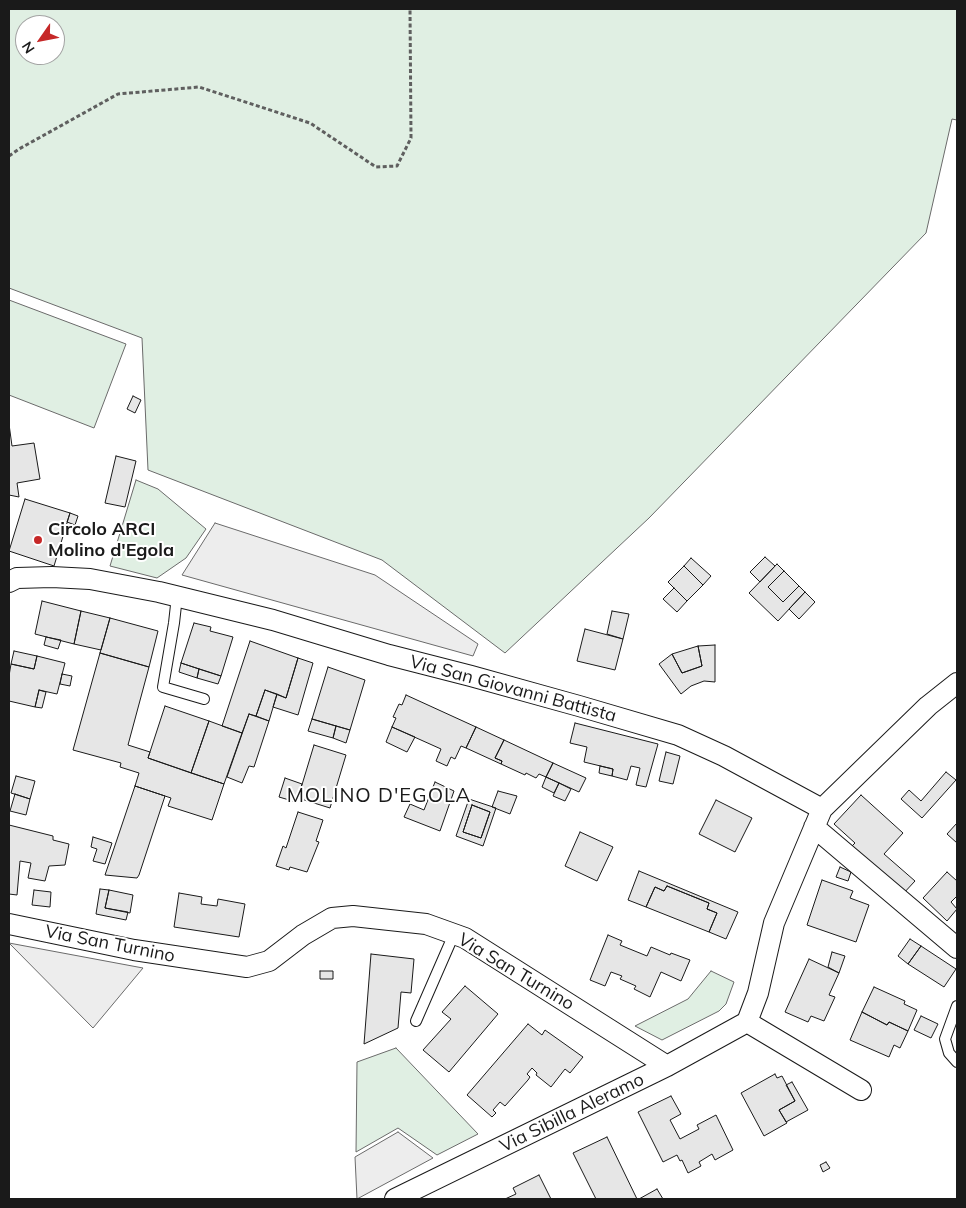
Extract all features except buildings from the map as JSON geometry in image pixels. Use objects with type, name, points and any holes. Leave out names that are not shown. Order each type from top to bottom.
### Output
[{"type":"street","name":"Via San Giovanni Battista","points":[[9,582],[17,578],[52,576],[90,579],[177,596],[273,620],[389,655],[509,686],[678,735],[724,756],[818,818],[957,948]]},
{"type":"street","points":[[861,1090],[747,1022],[758,993],[774,923],[818,818],[928,706],[957,683]]},
{"type":"street","name":"Via San Turnino","points":[[9,924],[131,950],[247,966],[269,961],[303,935],[332,918],[353,916],[426,924],[465,938],[667,1066]]},
{"type":"street","name":"Via Sibilla Aleramo","points":[[395,1199],[667,1066],[747,1022]]},
{"type":"lane","points":[[177,596],[163,686],[204,700]]},
{"type":"lane","points":[[416,1021],[454,934]]},
{"type":"lane","points":[[957,1006],[945,1039],[949,1053],[957,1062]]},
{"type":"path","points":[[9,156],[18,148],[118,94],[199,87],[310,123],[376,167],[397,166],[411,138],[410,9]]},
{"type":"green space","points":[[9,9],[957,9],[957,120],[952,119],[926,233],[649,518],[505,653],[382,560],[148,470],[142,338],[9,288]]},
{"type":"green space","points":[[9,300],[126,344],[94,428],[9,395]]},
{"type":"green space","points":[[136,480],[158,489],[206,529],[186,558],[157,578],[110,566]]},
{"type":"green space","points":[[711,971],[734,982],[726,1004],[719,1011],[662,1040],[635,1026],[688,999]]},
{"type":"green space","points":[[396,1048],[478,1134],[437,1155],[398,1128],[356,1152],[357,1062]]},
{"type":"shaded area","points":[[215,523],[375,575],[478,644],[473,656],[182,575]]},
{"type":"shaded area","points":[[9,943],[143,968],[93,1028]]},
{"type":"shaded area","points":[[398,1132],[433,1158],[357,1199],[355,1157]]},
{"type":"place","name":"Circolo ARCI Molino d'Egola","points":[[38,540]]},
{"type":"district","name":"MOLINO D'EGOLA","points":[[379,796]]}]
